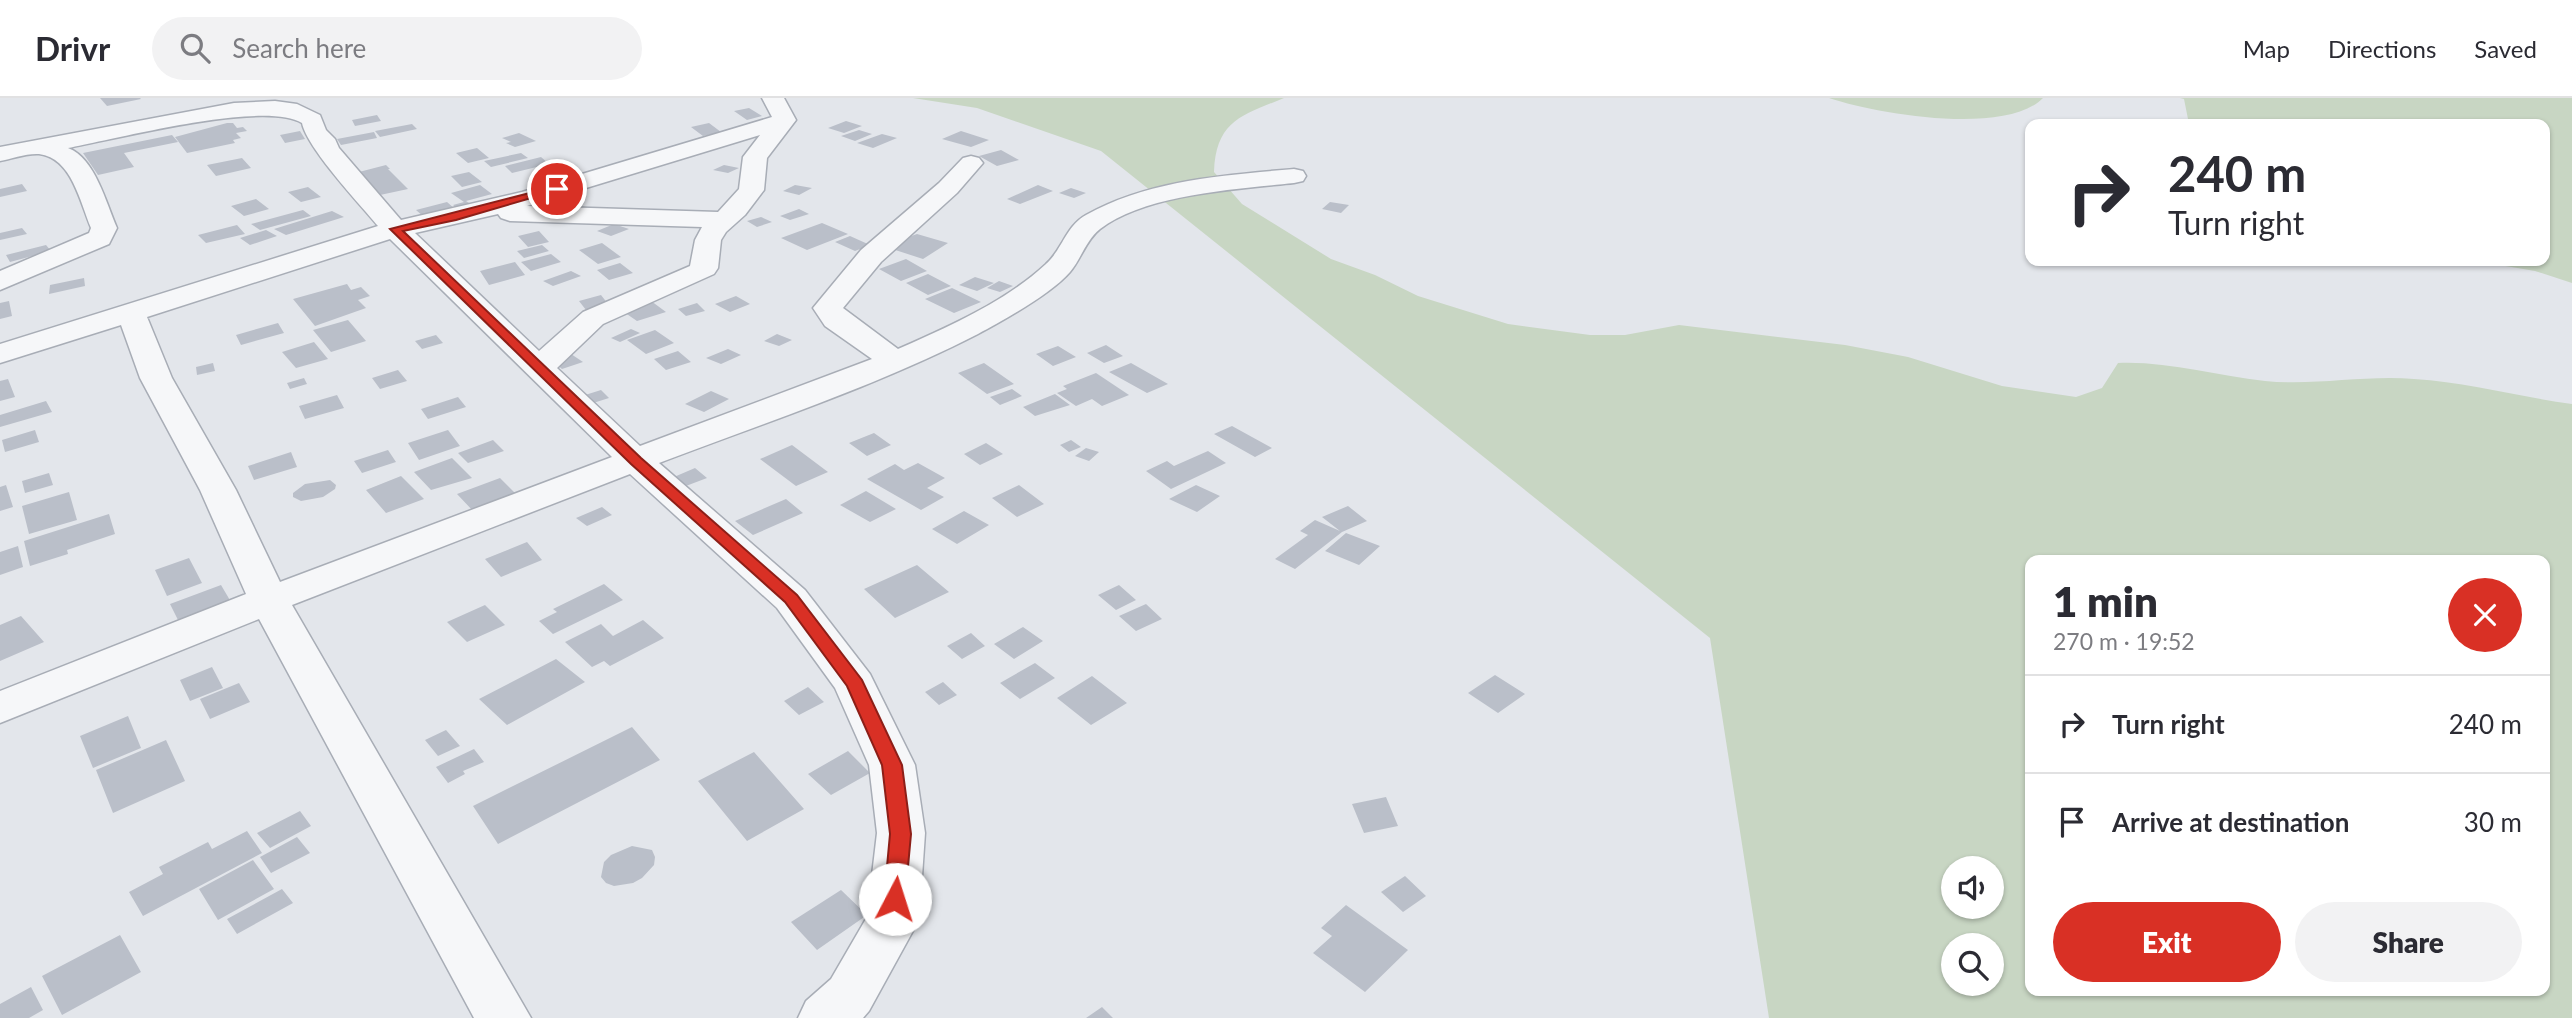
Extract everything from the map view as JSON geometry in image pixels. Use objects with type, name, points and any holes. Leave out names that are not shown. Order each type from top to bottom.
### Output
[{"type":"street","points":[[0,154],[234,110],[275,108],[297,111],[312,120],[314,132],[327,144],[327,149],[395,229],[636,461],[791,598],[855,684],[892,765],[901,834],[893,920],[850,995],[826,1018]]},
{"type":"street","points":[[0,354],[395,229],[453,218],[531,197],[778,109]]},
{"type":"street","points":[[540,367],[593,318],[704,268],[708,240],[715,228],[751,190],[755,157],[778,109]]},
{"type":"street","points":[[0,281],[100,239],[104,228],[81,173],[67,156],[38,146]]},
{"type":"street","points":[[895,361],[836,320],[828,308],[871,256],[948,188],[971,163]]},
{"type":"street","points":[[0,708],[270,600],[895,361],[960,333],[1019,299],[1061,266],[1080,231],[1096,220],[1126,207],[1182,191],[1294,176]]},
{"type":"street","points":[[453,218],[525,213],[724,220]]},
{"type":"street","points":[[131,313],[156,378],[218,490],[270,600],[503,1018]]},
{"type":"green space","points":[[913,98],[1284,98],[1244,115],[1226,130],[1220,141],[1214,172],[1242,204],[1331,259],[1375,275],[1418,296],[1508,324],[1590,335],[1625,335],[1679,325],[1845,345],[1908,357],[2002,386],[2076,397],[2102,388],[2118,363],[2137,363],[2174,366],[2265,381],[2321,382],[2395,378],[2434,381],[2572,404],[2572,1018],[1769,1018],[1710,638],[1101,151],[977,108]]},
{"type":"green space","points":[[1829,98],[2043,98],[2025,110],[1971,119],[1908,115]]},
{"type":"green space","points":[[2180,98],[2572,98],[2572,283],[2535,271],[2506,266],[2550,266],[2550,119],[2188,119],[2184,99]]},
{"type":"building","points":[[100,98],[140,98],[141,99],[107,106]]},
{"type":"building","points":[[749,108],[762,116],[747,120],[734,111]]},
{"type":"building","points":[[377,115],[381,121],[355,126],[352,120]]},
{"type":"building","points":[[846,121],[862,126],[844,133],[828,128]]},
{"type":"building","points":[[233,123],[237,128],[243,127],[247,131],[236,133],[241,138],[233,140],[235,143],[187,153],[175,137]]},
{"type":"building","points":[[709,123],[721,132],[703,136],[691,127]]},
{"type":"building","points":[[412,124],[417,129],[380,137],[375,131]]},
{"type":"building","points":[[859,130],[872,134],[855,141],[841,136]]},
{"type":"building","points":[[300,131],[305,139],[285,143],[280,135]]},
{"type":"building","points":[[961,131],[989,140],[971,147],[942,139]]},
{"type":"building","points":[[374,132],[377,138],[341,145],[337,139]]},
{"type":"building","points":[[519,133],[536,141],[515,147],[502,138]]},
{"type":"building","points":[[882,134],[897,138],[873,148],[857,143]]},
{"type":"building","points":[[172,135],[178,142],[124,153],[134,167],[98,175],[83,153]]},
{"type":"building","points":[[477,148],[489,158],[468,163],[456,153]]},
{"type":"building","points":[[1001,150],[1019,160],[997,166],[979,156]]},
{"type":"building","points":[[521,153],[528,158],[491,167],[484,161]]},
{"type":"building","points":[[541,157],[549,164],[512,173],[505,166]]},
{"type":"building","points":[[242,158],[251,168],[216,176],[207,165]]},
{"type":"building","points":[[386,165],[408,189],[380,195],[360,177],[359,172]]},
{"type":"building","points":[[724,165],[739,168],[728,173],[713,170]]},
{"type":"building","points":[[469,172],[482,182],[462,187],[451,176]]},
{"type":"building","points":[[22,184],[27,191],[0,197],[0,189]]},
{"type":"building","points":[[480,185],[492,194],[466,201],[474,206],[459,210],[453,205],[464,202],[451,193]]},
{"type":"building","points":[[795,185],[812,188],[799,195],[783,191]]},
{"type":"building","points":[[1038,185],[1053,191],[1020,204],[1007,199]]},
{"type":"building","points":[[308,187],[321,197],[301,202],[288,192]]},
{"type":"building","points":[[1071,188],[1086,193],[1074,198],[1059,193]]},
{"type":"building","points":[[256,199],[269,209],[244,216],[231,206]]},
{"type":"building","points":[[447,202],[455,209],[424,217],[416,210]]},
{"type":"building","points":[[1330,202],[1349,205],[1341,213],[1322,209]]},
{"type":"building","points":[[799,209],[809,214],[790,220],[780,216]]},
{"type":"building","points":[[303,210],[311,216],[260,230],[251,224]]},
{"type":"building","points":[[332,211],[344,217],[286,235],[274,229]]},
{"type":"building","points":[[761,217],[772,222],[757,227],[747,221]]},
{"type":"building","points":[[822,223],[848,234],[807,250],[781,238]]},
{"type":"building","points":[[614,224],[629,229],[611,236],[597,231]]},
{"type":"building","points":[[237,225],[245,234],[206,243],[198,235]]},
{"type":"building","points":[[22,228],[27,234],[0,240],[0,233]]},
{"type":"building","points":[[266,230],[277,236],[250,245],[240,238]]},
{"type":"building","points":[[539,231],[549,242],[528,247],[518,236]]},
{"type":"building","points":[[917,234],[948,243],[923,259],[883,246]]},
{"type":"building","points":[[850,236],[870,245],[855,251],[835,242]]},
{"type":"building","points":[[602,243],[621,257],[598,264],[579,250]]},
{"type":"building","points":[[46,245],[51,251],[10,262],[6,255]]},
{"type":"building","points":[[542,245],[549,251],[524,258],[517,251]]},
{"type":"building","points":[[551,254],[561,262],[531,271],[521,262]]},
{"type":"building","points":[[906,259],[927,271],[901,281],[879,269]]},
{"type":"building","points":[[515,262],[525,275],[489,285],[480,271]]},
{"type":"building","points":[[620,263],[633,273],[609,280],[597,270]]},
{"type":"building","points":[[571,271],[581,276],[553,286],[543,281]]},
{"type":"building","points":[[928,274],[951,286],[928,295],[906,283]]},
{"type":"building","points":[[975,277],[994,283],[977,291],[959,285]]},
{"type":"building","points":[[84,278],[85,286],[49,294],[50,285]]},
{"type":"building","points":[[999,281],[1013,286],[1000,292],[987,288]]},
{"type":"building","points":[[347,284],[351,290],[361,287],[370,296],[358,300],[366,308],[315,326],[293,299]]},
{"type":"building","points":[[952,288],[981,302],[954,313],[925,299]]},
{"type":"building","points":[[601,295],[608,304],[586,310],[579,301]]},
{"type":"building","points":[[736,296],[750,304],[730,312],[715,304]]},
{"type":"building","points":[[647,298],[666,312],[637,321],[618,308]]},
{"type":"building","points":[[9,301],[12,316],[0,319],[0,303]]},
{"type":"building","points":[[697,303],[705,311],[686,316],[678,309]]},
{"type":"building","points":[[348,320],[366,341],[331,352],[313,330]]},
{"type":"building","points":[[278,323],[284,333],[241,345],[236,335]]},
{"type":"building","points":[[631,329],[640,333],[620,342],[611,338]]},
{"type":"building","points":[[655,330],[674,343],[646,354],[627,340]]},
{"type":"building","points":[[777,334],[792,340],[779,346],[764,341]]},
{"type":"building","points":[[436,335],[443,343],[422,349],[415,341]]},
{"type":"building","points":[[314,342],[328,359],[296,368],[282,352]]},
{"type":"building","points":[[1106,345],[1123,356],[1104,363],[1087,353]]},
{"type":"building","points":[[1058,346],[1076,357],[1053,366],[1036,354]]},
{"type":"building","points":[[728,349],[741,355],[721,364],[706,358]]},
{"type":"building","points":[[678,351],[691,362],[666,370],[654,359]]},
{"type":"building","points":[[571,354],[583,362],[562,369],[552,361]]},
{"type":"building","points":[[213,363],[215,371],[197,375],[196,367]]},
{"type":"building","points":[[984,363],[1014,384],[987,394],[958,373]]},
{"type":"building","points":[[1131,363],[1168,384],[1147,393],[1109,372]]},
{"type":"building","points":[[398,370],[407,381],[380,389],[372,378]]},
{"type":"building","points":[[1096,373],[1129,395],[1102,406],[1092,399],[1076,406],[1057,393],[1067,389],[1063,386]]},
{"type":"building","points":[[304,378],[307,384],[290,389],[287,383]]},
{"type":"building","points":[[8,379],[15,397],[0,401],[0,381]]},
{"type":"building","points":[[1012,389],[1022,396],[1000,405],[990,397]]},
{"type":"building","points":[[601,390],[609,398],[590,404],[582,396]]},
{"type":"building","points":[[711,391],[729,399],[704,412],[685,404]]},
{"type":"building","points":[[1055,394],[1070,405],[1035,416],[1023,407]]},
{"type":"building","points":[[337,395],[344,408],[305,419],[299,406]]},
{"type":"building","points":[[458,397],[466,407],[428,419],[421,409]]},
{"type":"building","points":[[46,401],[52,412],[0,427],[0,415]]},
{"type":"building","points":[[1232,426],[1272,448],[1255,457],[1214,434]]},
{"type":"building","points":[[35,430],[39,442],[5,452],[2,440]]},
{"type":"building","points":[[448,430],[460,446],[419,460],[408,443]]},
{"type":"building","points":[[874,433],[891,445],[867,456],[849,443]]},
{"type":"building","points":[[493,440],[504,451],[468,463],[458,453]]},
{"type":"building","points":[[1071,440],[1081,447],[1069,452],[1060,445]]},
{"type":"building","points":[[986,443],[1003,454],[980,465],[964,454]]},
{"type":"building","points":[[792,445],[828,472],[796,486],[760,459]]},
{"type":"building","points":[[1086,448],[1099,452],[1089,461],[1075,456]]},
{"type":"building","points":[[388,450],[396,462],[362,473],[354,461]]},
{"type":"building","points":[[1208,451],[1226,463],[1171,489],[1146,471],[1167,461],[1174,466]]},
{"type":"building","points":[[291,452],[297,467],[254,480],[248,466]]},
{"type":"building","points":[[452,458],[472,478],[431,490],[414,472]]},
{"type":"building","points":[[918,463],[945,478],[927,488],[944,497],[921,510],[867,479],[895,464],[904,470]]},
{"type":"building","points":[[695,468],[707,478],[678,489],[667,480]]},
{"type":"building","points":[[49,473],[53,485],[25,493],[22,481]]},
{"type":"building","points":[[401,476],[424,499],[386,513],[366,490]]},
{"type":"building","points":[[500,478],[517,495],[474,512],[457,494]]},
{"type":"building","points":[[330,480],[336,485],[335,489],[323,497],[301,501],[293,497],[293,493],[305,484]]},
{"type":"building","points":[[6,485],[13,507],[0,511],[0,487]]},
{"type":"building","points":[[1019,485],[1044,504],[1017,517],[992,498]]},
{"type":"building","points":[[1196,485],[1220,496],[1197,512],[1169,499]]},
{"type":"building","points":[[866,491],[896,509],[870,522],[840,505]]},
{"type":"building","points":[[69,492],[77,520],[29,534],[22,506]]},
{"type":"building","points":[[786,499],[803,513],[753,535],[735,521]]},
{"type":"building","points":[[1348,506],[1367,521],[1342,532],[1295,569],[1275,559],[1308,535],[1300,531],[1315,520],[1340,531],[1322,517]]},
{"type":"building","points":[[602,507],[612,515],[587,526],[576,518]]},
{"type":"building","points":[[964,511],[989,525],[957,544],[932,529]]},
{"type":"building","points":[[109,514],[115,534],[67,550],[68,554],[30,566],[24,541]]},
{"type":"building","points":[[1346,533],[1380,546],[1359,565],[1325,551]]},
{"type":"building","points":[[527,542],[542,560],[501,577],[485,559]]},
{"type":"building","points":[[18,546],[23,567],[0,575],[0,552]]},
{"type":"building","points":[[189,558],[202,583],[167,596],[155,570]]},
{"type":"building","points":[[917,565],[949,592],[895,618],[864,589]]},
{"type":"building","points":[[604,584],[623,600],[553,634],[539,621],[557,612],[553,609]]},
{"type":"building","points":[[221,585],[231,602],[179,622],[170,604]]},
{"type":"building","points":[[1119,585],[1136,600],[1116,610],[1098,595]]},
{"type":"building","points":[[1146,604],[1162,619],[1136,631],[1119,616]]},
{"type":"building","points":[[485,605],[505,625],[467,642],[447,622]]},
{"type":"building","points":[[21,616],[44,642],[0,661],[0,625]]},
{"type":"building","points":[[643,620],[664,638],[610,666],[604,661],[592,667],[565,642],[601,624],[613,636]]},
{"type":"building","points":[[1023,627],[1043,641],[1014,659],[994,644]]},
{"type":"building","points":[[971,633],[985,646],[962,659],[947,646]]},
{"type":"building","points":[[556,659],[585,682],[507,725],[479,699]]},
{"type":"building","points":[[1035,663],[1055,678],[1020,699],[1000,683]]},
{"type":"building","points":[[212,667],[223,688],[190,701],[180,680]]},
{"type":"building","points":[[1495,675],[1525,694],[1498,713],[1468,693]]},
{"type":"building","points":[[1092,676],[1127,703],[1091,725],[1057,698]]},
{"type":"building","points":[[943,682],[957,695],[939,705],[925,692]]},
{"type":"building","points":[[239,683],[250,702],[210,719],[200,699]]},
{"type":"building","points":[[808,687],[824,702],[799,715],[784,701]]},
{"type":"building","points":[[128,716],[141,748],[93,768],[80,736]]},
{"type":"building","points":[[632,727],[660,760],[498,844],[473,806]]},
{"type":"building","points":[[446,730],[460,746],[438,756],[425,740]]},
{"type":"building","points":[[166,740],[185,781],[113,813],[96,770]]},
{"type":"building","points":[[474,749],[484,762],[463,771],[465,774],[448,783],[436,767]]},
{"type":"building","points":[[848,751],[870,773],[831,795],[808,774]]},
{"type":"building","points":[[754,752],[804,809],[747,841],[698,781]]},
{"type":"building","points":[[1386,797],[1398,826],[1364,833],[1352,804]]},
{"type":"building","points":[[300,811],[311,826],[270,848],[257,833]]},
{"type":"building","points":[[247,831],[262,853],[143,916],[129,892],[163,874],[159,867],[208,842],[212,849]]},
{"type":"building","points":[[297,837],[310,853],[271,873],[260,857]]},
{"type":"building","points":[[632,846],[652,850],[654,865],[633,883],[614,886],[606,883],[601,877],[604,862],[611,855]]},
{"type":"building","points":[[253,860],[274,889],[218,920],[199,889]]},
{"type":"building","points":[[1405,876],[1426,896],[1403,912],[1381,892]]},
{"type":"building","points":[[282,889],[293,903],[237,934],[227,919]]},
{"type":"building","points":[[841,890],[867,915],[817,950],[791,922]]},
{"type":"building","points":[[1346,905],[1408,950],[1365,992],[1313,953],[1332,936],[1321,928]]},
{"type":"building","points":[[120,935],[141,972],[62,1015],[42,976]]},
{"type":"building","points":[[31,987],[43,1010],[29,1018],[0,1018],[0,1004]]},
{"type":"building","points":[[1102,1007],[1113,1018],[1086,1018]]},
{"type":"route","points":[[557,189],[453,218],[395,229],[636,461],[791,598],[855,684],[892,765],[901,834],[895,899]]}]
